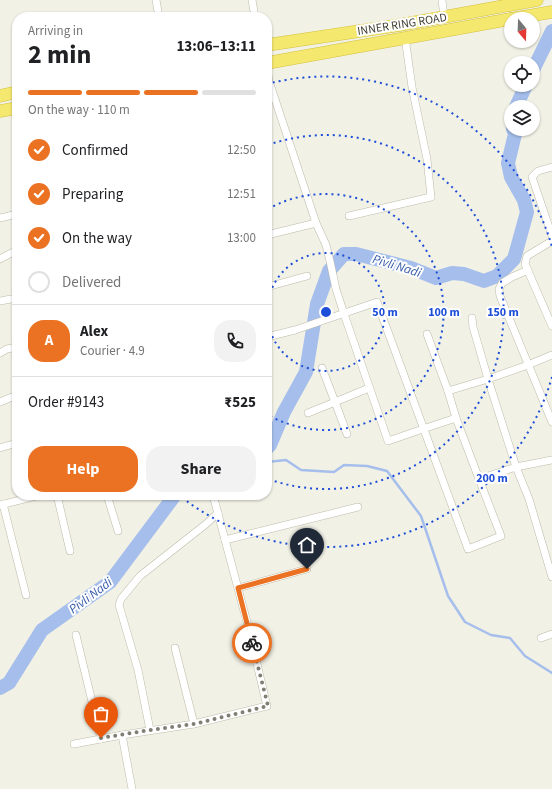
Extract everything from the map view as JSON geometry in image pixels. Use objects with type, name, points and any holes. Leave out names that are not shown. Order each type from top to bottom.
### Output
[{"type":"highway","name":"INNER RING ROAD","points":[[272,44],[400,25],[444,17],[488,5],[537,0]]},
{"type":"highway","name":"INNER RING ROAD","points":[[540,14],[552,12]]},
{"type":"highway","name":"INNER RING ROAD","points":[[272,62],[504,20]]},
{"type":"highway","points":[[0,96],[12,93]]},
{"type":"highway","points":[[0,111],[12,109]]},
{"type":"street","points":[[156,0],[158,12]]},
{"type":"street","points":[[252,0],[254,12]]},
{"type":"street","points":[[442,0],[444,17]]},
{"type":"street","points":[[349,216],[431,197],[427,159],[412,87],[405,38]]},
{"type":"street","points":[[272,90],[316,223],[326,245],[336,289],[388,441],[456,418]]},
{"type":"street","points":[[552,167],[538,171],[532,177],[552,236]]},
{"type":"street","points":[[0,218],[12,215]]},
{"type":"street","points":[[272,234],[316,223]]},
{"type":"street","points":[[552,241],[527,256],[525,264],[552,326]]},
{"type":"street","points":[[0,259],[12,253]]},
{"type":"street","points":[[528,270],[502,283],[498,289],[552,422]]},
{"type":"street","points":[[272,286],[307,276]]},
{"type":"street","points":[[0,301],[11,299]]},
{"type":"street","points":[[272,336],[295,330],[376,302],[468,549],[501,536],[456,418],[428,334]]},
{"type":"street","points":[[472,318],[473,327],[488,379],[516,467],[529,499],[552,578]]},
{"type":"street","points":[[0,353],[12,348]]},
{"type":"street","points":[[448,391],[488,379],[552,355]]},
{"type":"street","points":[[322,368],[347,434]]},
{"type":"street","points":[[308,413],[369,388]]},
{"type":"street","points":[[0,402],[12,398]]},
{"type":"street","points":[[0,448],[12,444]]},
{"type":"street","points":[[479,479],[516,467],[552,460]]},
{"type":"street","points":[[18,500],[1,504],[26,596]]},
{"type":"street","points":[[58,500],[70,551]]},
{"type":"street","points":[[109,500],[118,531]]},
{"type":"street","points":[[74,744],[101,738],[194,724],[268,706],[214,500]]},
{"type":"street","points":[[225,540],[358,507]]},
{"type":"street","points":[[150,730],[138,670],[119,605],[121,599],[140,576],[218,513]]},
{"type":"street","points":[[238,588],[307,569]]},
{"type":"street","points":[[541,638],[552,634]]},
{"type":"street","points":[[76,635],[101,738]]},
{"type":"street","points":[[175,648],[194,724]]},
{"type":"street","points":[[122,735],[132,789]]},
{"type":"waterway","name":"Pivli Nadi","points":[[540,56],[552,31]]},
{"type":"waterway","name":"Pivli Nadi","points":[[519,100],[523,92]]},
{"type":"waterway","name":"Pivli Nadi","points":[[272,440],[284,412],[306,372],[317,304],[329,271],[344,254],[356,254],[411,268],[436,278],[452,273],[464,274],[484,281],[497,276],[514,259],[527,212],[524,200],[511,177],[508,163],[515,136]]},
{"type":"waterway","points":[[272,461],[286,460],[301,470],[334,472],[344,465],[367,466],[387,471],[421,516],[448,596],[465,622],[491,635],[510,638],[525,656],[552,673]]},
{"type":"waterway","name":"Pivli Nadi","points":[[0,688],[9,683],[42,630],[110,582],[171,500]]},
{"type":"way so far","points":[[101,738],[194,724],[268,706],[252,643]]},
{"type":"route","points":[[252,643],[238,588],[307,569]]}]
